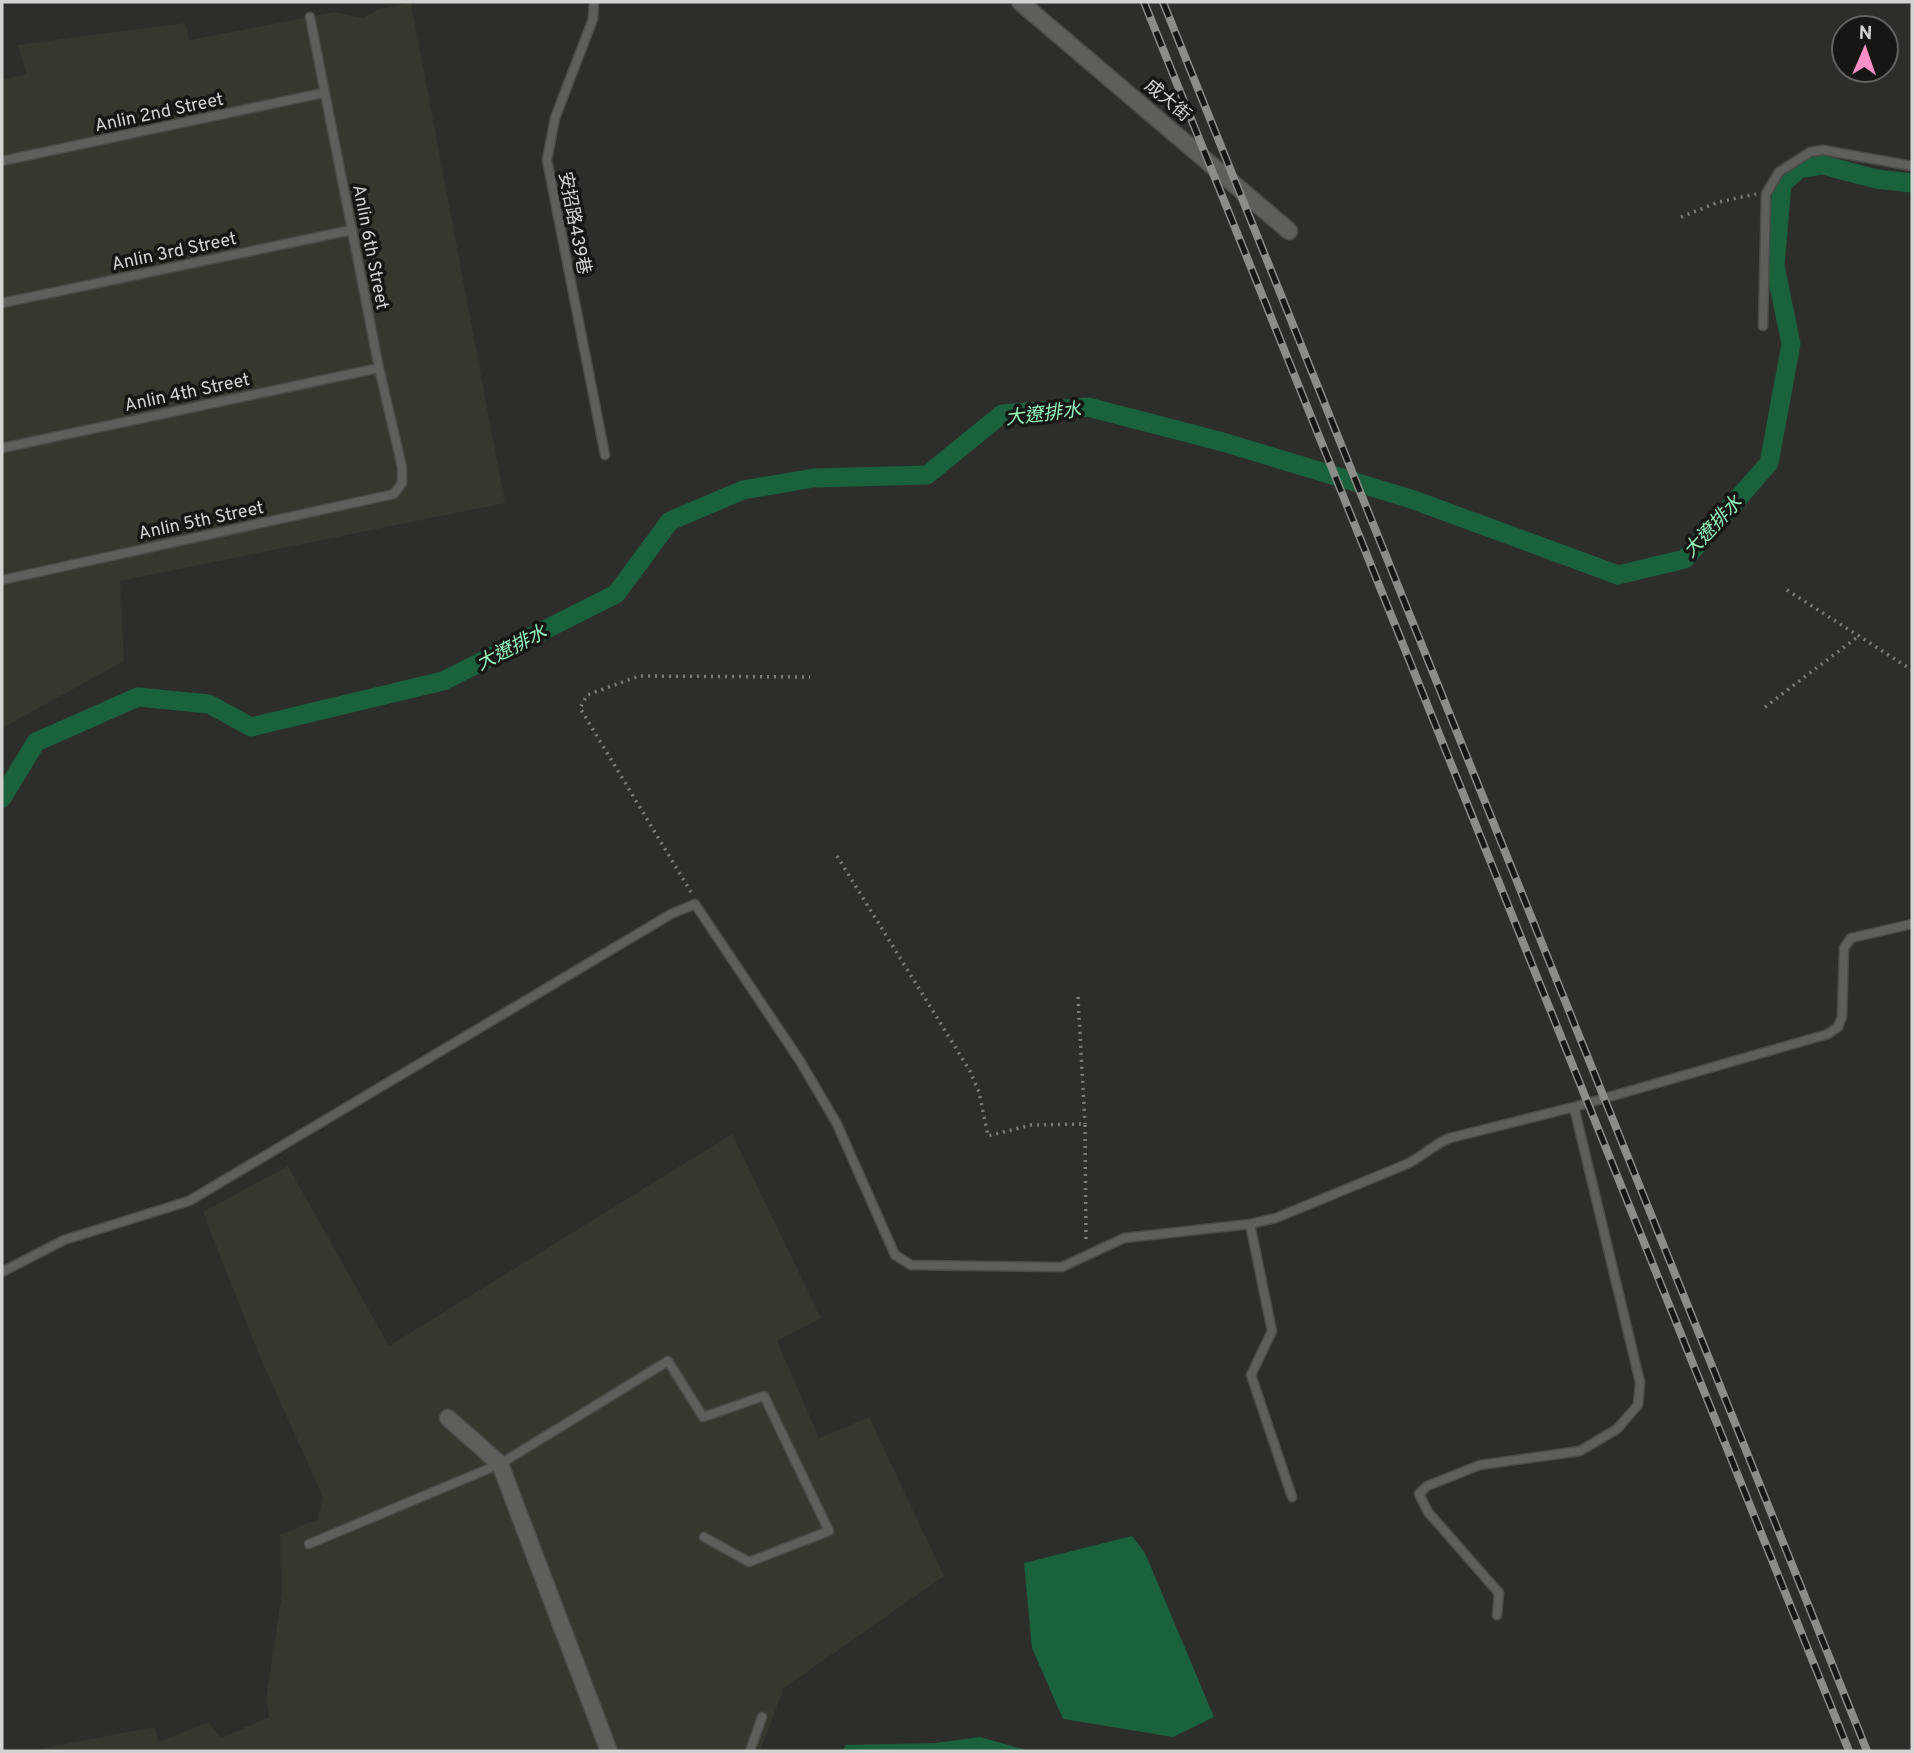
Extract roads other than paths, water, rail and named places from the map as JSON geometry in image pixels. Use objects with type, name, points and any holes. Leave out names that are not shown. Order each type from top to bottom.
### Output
[{"type":"street","name":"成大街","points":[[1020,2],[1289,231]]},
{"type":"street","points":[[448,1418],[500,1464],[609,1751]]},
{"type":"lane","name":"安招路439巷","points":[[594,2],[593,19],[555,118],[547,160],[605,454]]},
{"type":"lane","name":"Anlin 6th Street","points":[[310,17],[379,368],[402,467],[402,483]]},
{"type":"lane","name":"Anlin 2nd Street","points":[[2,161],[323,93]]},
{"type":"lane","points":[[1763,326],[1766,194],[1779,172],[1810,152],[1823,150],[1912,166]]},
{"type":"lane","name":"Anlin 3rd Street","points":[[2,303],[352,230]]},
{"type":"lane","name":"Anlin 4th Street","points":[[2,447],[379,368]]},
{"type":"lane","name":"Anlin 5th Street","points":[[2,580],[394,494],[402,483]]},
{"type":"lane","points":[[2,1272],[64,1240],[189,1201],[671,914],[695,904],[800,1061],[837,1124],[895,1255],[903,1263],[1062,1267],[1124,1238],[1250,1224],[1276,1218],[1407,1164],[1420,1158],[1434,1144],[1450,1138],[1574,1107],[1828,1034],[1839,1027],[1842,1017],[1844,948],[1851,938],[1912,924]]},
{"type":"lane","points":[[1497,1615],[1499,1593],[1428,1513],[1419,1494],[1427,1486],[1480,1465],[1580,1451],[1617,1429],[1638,1405],[1640,1382],[1574,1107]]},
{"type":"lane","points":[[1250,1224],[1272,1331],[1251,1375],[1292,1497]]},
{"type":"lane","points":[[309,1544],[500,1464],[668,1361],[703,1417],[764,1396],[829,1531],[749,1562],[704,1537]]},
{"type":"lane","points":[[750,1751],[762,1717]]},
{"type":"waterway","name":"大遼排水","points":[[2,798],[36,742],[138,697],[209,704],[251,727],[443,681],[616,594],[670,521],[743,490],[814,478],[927,475],[1002,414],[1088,407],[1223,442],[1411,499],[1618,575],[1685,559],[1769,463],[1791,344],[1775,266],[1782,184],[1799,169],[1823,165],[1876,179],[1912,183]]},
{"type":"railway","points":[[1144,2],[1849,1751]]},
{"type":"railway","points":[[1163,2],[1867,1751]]}]
